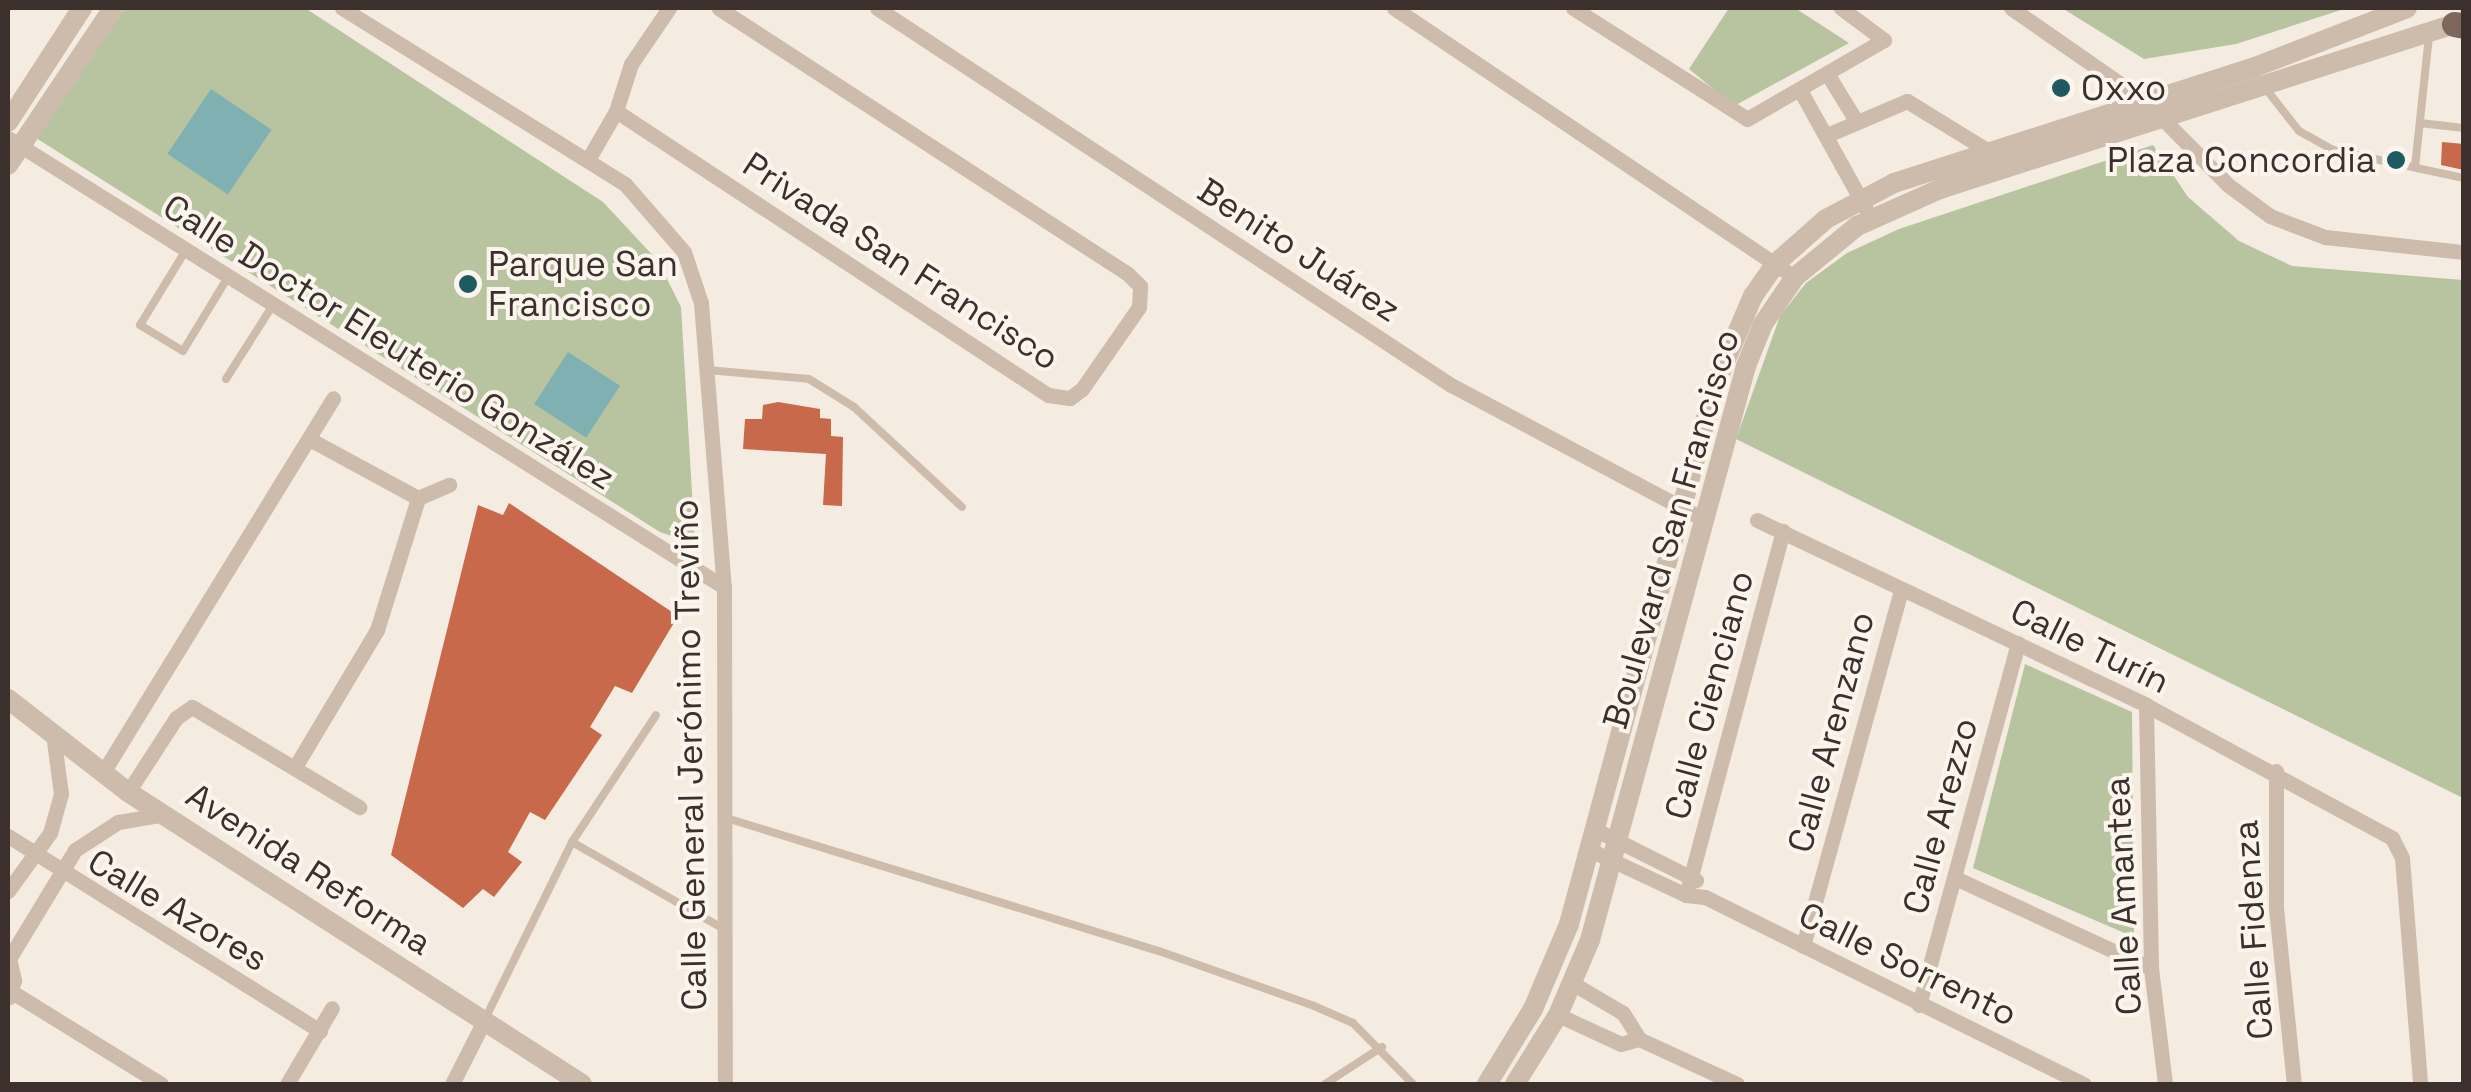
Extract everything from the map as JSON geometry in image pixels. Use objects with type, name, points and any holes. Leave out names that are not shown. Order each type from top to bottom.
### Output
[{"type":"street","points":[[8,122],[82,8]]},
{"type":"street","points":[[8,165],[14,142],[113,8]]},
{"type":"street","name":"Calle General Jerónimo Treviño","points":[[342,8],[588,158],[636,194],[684,252],[701,303],[724,588],[725,1084]]},
{"type":"street","points":[[588,158],[616,111],[631,64],[669,8]]},
{"type":"street","name":"Privada San Francisco","points":[[616,111],[1048,395],[1070,398],[1082,389],[1139,307],[1140,286],[1128,274],[719,8]]},
{"type":"street","name":"Benito Juárez","points":[[877,8],[1421,366],[1703,519]]},
{"type":"street","points":[[1394,8],[1795,277]]},
{"type":"street","points":[[1572,8],[1742,118],[1753,118],[1884,38],[1841,8]]},
{"type":"street","points":[[2011,8],[2145,101],[2248,202],[2297,228],[2464,252]]},
{"type":"street","name":"Boulevard San Francisco","points":[[1515,1084],[1558,1015],[1572,983],[1615,849],[1746,366],[1764,324],[1795,277],[1871,220],[2161,118],[2407,8]]},
{"type":"street","name":"Boulevard San Francisco","points":[[1486,1084],[1545,984],[1593,840],[1679,509],[1732,338],[1775,264],[1860,198],[1988,149],[2145,101],[2260,76],[2453,25]]},
{"type":"street","points":[[1828,74],[1855,119]]},
{"type":"street","points":[[1800,90],[1871,220]]},
{"type":"street","points":[[1826,135],[1855,119],[1907,100],[1988,149],[2008,169]]},
{"type":"street","name":"Calle Doctor Eleuterio González","points":[[14,142],[724,588]]},
{"type":"street","points":[[102,774],[333,398]]},
{"type":"street","points":[[310,440],[418,498]]},
{"type":"street","points":[[295,767],[377,630],[418,498],[449,485]]},
{"type":"street","name":"Calle Turín","points":[[1757,520],[2146,705],[2276,771],[2392,838],[2402,858],[2420,1084]]},
{"type":"street","name":"Calle Cienciano","points":[[1686,895],[1783,532]]},
{"type":"street","name":"Calle Arenzano","points":[[1803,946],[1900,590]]},
{"type":"street","name":"Calle Arezzo","points":[[1919,1005],[2018,644]]},
{"type":"street","name":"Avenida Reforma","points":[[8,699],[54,741],[128,792],[582,1084]]},
{"type":"street","name":"Calle Amantea","points":[[2146,705],[2152,968],[2166,1084]]},
{"type":"street","points":[[128,792],[176,718],[192,707],[360,807]]},
{"type":"street","points":[[8,891],[50,833],[60,794],[54,741]]},
{"type":"street","name":"Calle Fidenza","points":[[2276,771],[2276,908],[2294,1084]]},
{"type":"street","points":[[162,1084],[10,996],[9,955],[75,850],[100,830],[166,814]]},
{"type":"street","name":"Calle Azores","points":[[8,836],[33,857],[320,1031]]},
{"type":"street","points":[[1593,840],[1692,874],[1705,897]]},
{"type":"street","name":"Calle Sorrento","points":[[1615,849],[1686,895],[1705,897],[2084,1084]]},
{"type":"street","points":[[1955,878],[2152,968]]},
{"type":"street","points":[[1572,983],[1623,1014],[1639,1038],[1737,1084]]},
{"type":"street","points":[[287,1084],[332,1008]]},
{"type":"street","points":[[1558,1015],[1621,1044],[1639,1038]]},
{"type":"street","points":[[452,1084],[484,1021]]},
{"type":"lane","points":[[2415,167],[2420,122],[2453,25]]},
{"type":"lane","points":[[2260,76],[2315,141],[2464,178]]},
{"type":"lane","points":[[2420,122],[2464,128]]},
{"type":"lane","points":[[186,250],[140,325],[183,350],[228,277]]},
{"type":"lane","points":[[226,379],[273,305]]},
{"type":"lane","points":[[707,370],[809,379],[854,407],[962,507]]},
{"type":"lane","points":[[484,1021],[572,842],[656,715]]},
{"type":"lane","points":[[723,817],[1193,963],[1340,1017],[1382,1048],[1413,1084]]},
{"type":"lane","points":[[572,842],[724,929]]},
{"type":"lane","points":[[1325,1084],[1382,1048]]},
{"type":"green space","name":"Parque San Francisco","points":[[125,8],[305,8],[603,202],[658,261],[681,307],[695,544],[660,532],[36,138]]},
{"type":"green space","points":[[1729,8],[1795,8],[1849,43],[1734,106],[1689,69]]},
{"type":"green space","points":[[2062,8],[2347,8],[2236,44],[2144,59]]},
{"type":"green space","points":[[2153,145],[2188,197],[2239,241],[2292,266],[2463,280],[2463,798],[1736,439],[1780,316],[1806,283],[1847,253],[1899,229]]},
{"type":"green space","points":[[2025,664],[2132,712],[2134,937],[1973,868]]},
{"type":"water","points":[[211,89],[272,130],[228,194],[167,154]]},
{"type":"water","points":[[568,352],[620,386],[586,438],[534,404]]},
{"type":"building","points":[[2442,142],[2464,144],[2464,170],[2441,165]]},
{"type":"building","points":[[778,402],[820,409],[820,418],[831,419],[831,436],[843,437],[842,506],[823,505],[826,454],[743,449],[745,419],[762,419],[763,405]]},
{"type":"building","points":[[509,503],[678,616],[632,693],[615,686],[590,727],[602,735],[545,820],[530,812],[508,852],[522,862],[494,897],[483,889],[463,908],[391,855],[478,505],[503,515]]},
{"type":"place","name":"Oxxo","points":[[2061,88]]},
{"type":"place","name":"Plaza Concordia","points":[[2396,160]]},
{"type":"place","name":"Parque San Francisco","points":[[468,284]]}]
